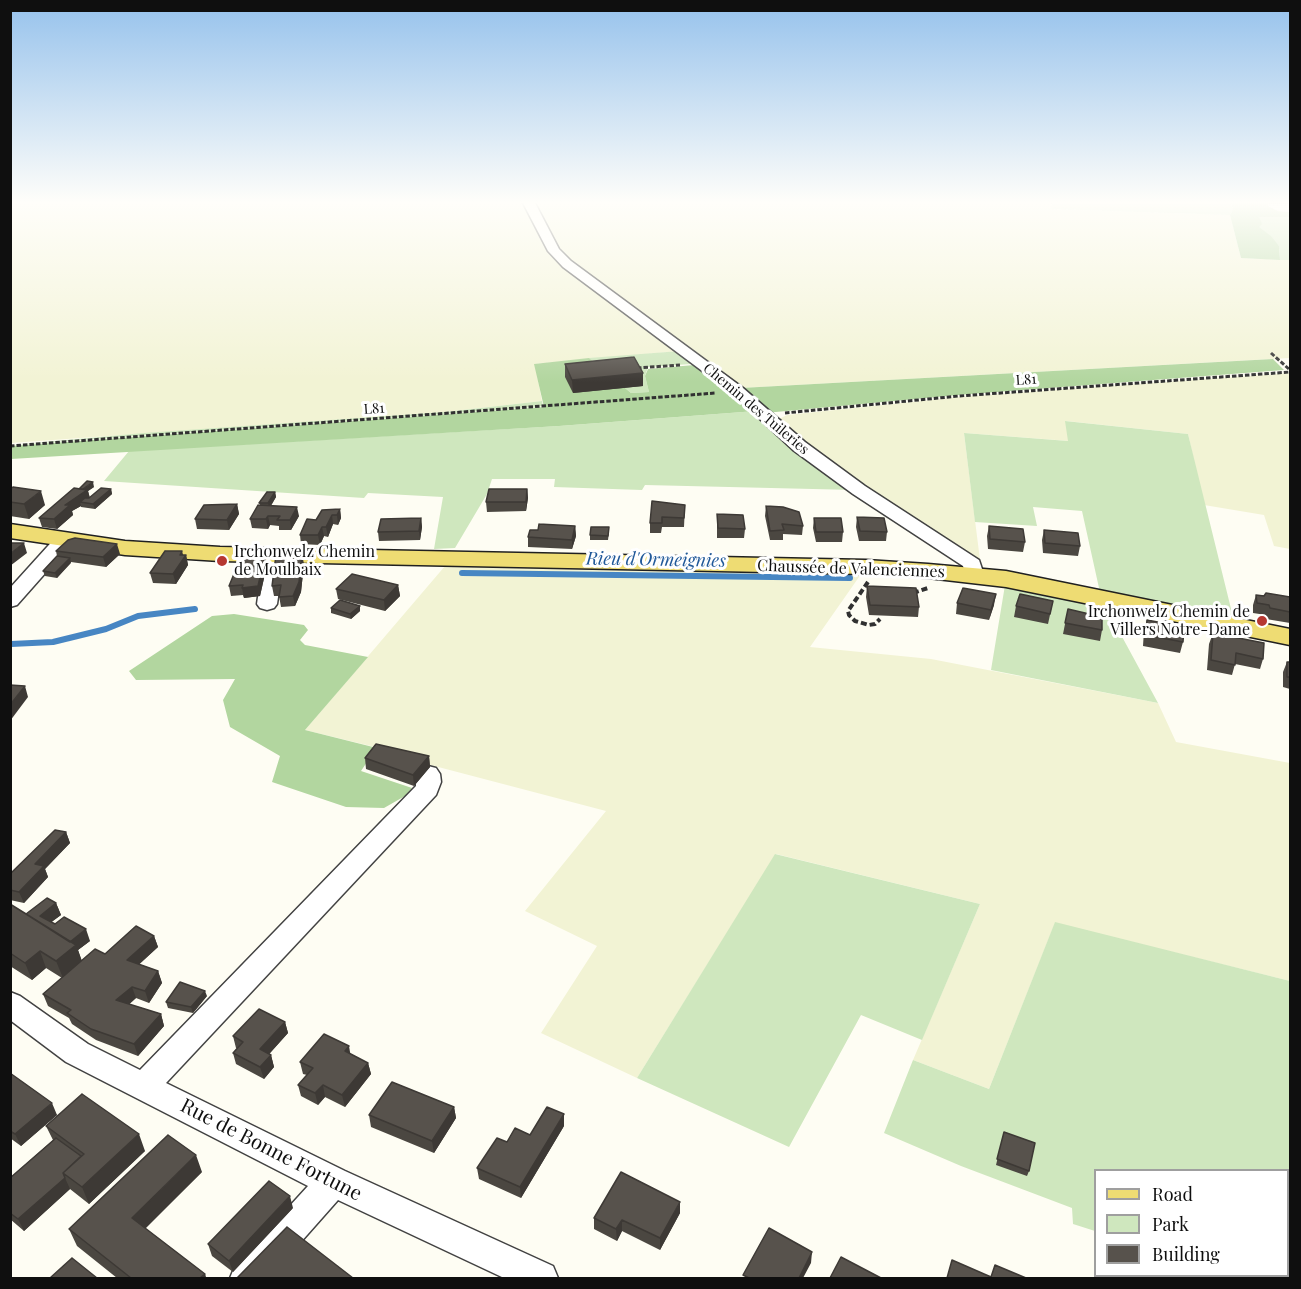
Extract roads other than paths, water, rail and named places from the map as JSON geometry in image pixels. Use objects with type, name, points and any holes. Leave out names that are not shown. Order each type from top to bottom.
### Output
[{"type":"main road","name":"Chaussée de Valenciennes","points":[[10,531],[64,540],[163,551],[874,567],[974,575],[1060,589],[1290,637]]},
{"type":"street","name":"Chemin des Tuileries","points":[[564,261],[738,391],[799,446],[859,490],[972,564],[974,575]]},
{"type":"street","points":[[10,601],[64,540]]},
{"type":"street","points":[[267,604],[274,555]]},
{"type":"street","points":[[144,1086],[427,789],[428,774]]},
{"type":"street","name":"Rue de Bonne Fortune","points":[[10,1004],[77,1053],[333,1182],[541,1278]]},
{"type":"street","points":[[247,1278],[333,1182]]},
{"type":"waterway","name":"Rieu d'Ormeignies","points":[[462,573],[850,578]]},
{"type":"waterway","name":"Rieu d'Ormeignies","points":[[11,644],[53,642],[106,629],[138,616],[195,609]]},
{"type":"place","name":"Irchonwelz Chemin de Moulbaix","points":[[222,561]]},
{"type":"place","name":"Irchonwelz Chemin de Villers Notre-Dame","points":[[1262,621]]}]
